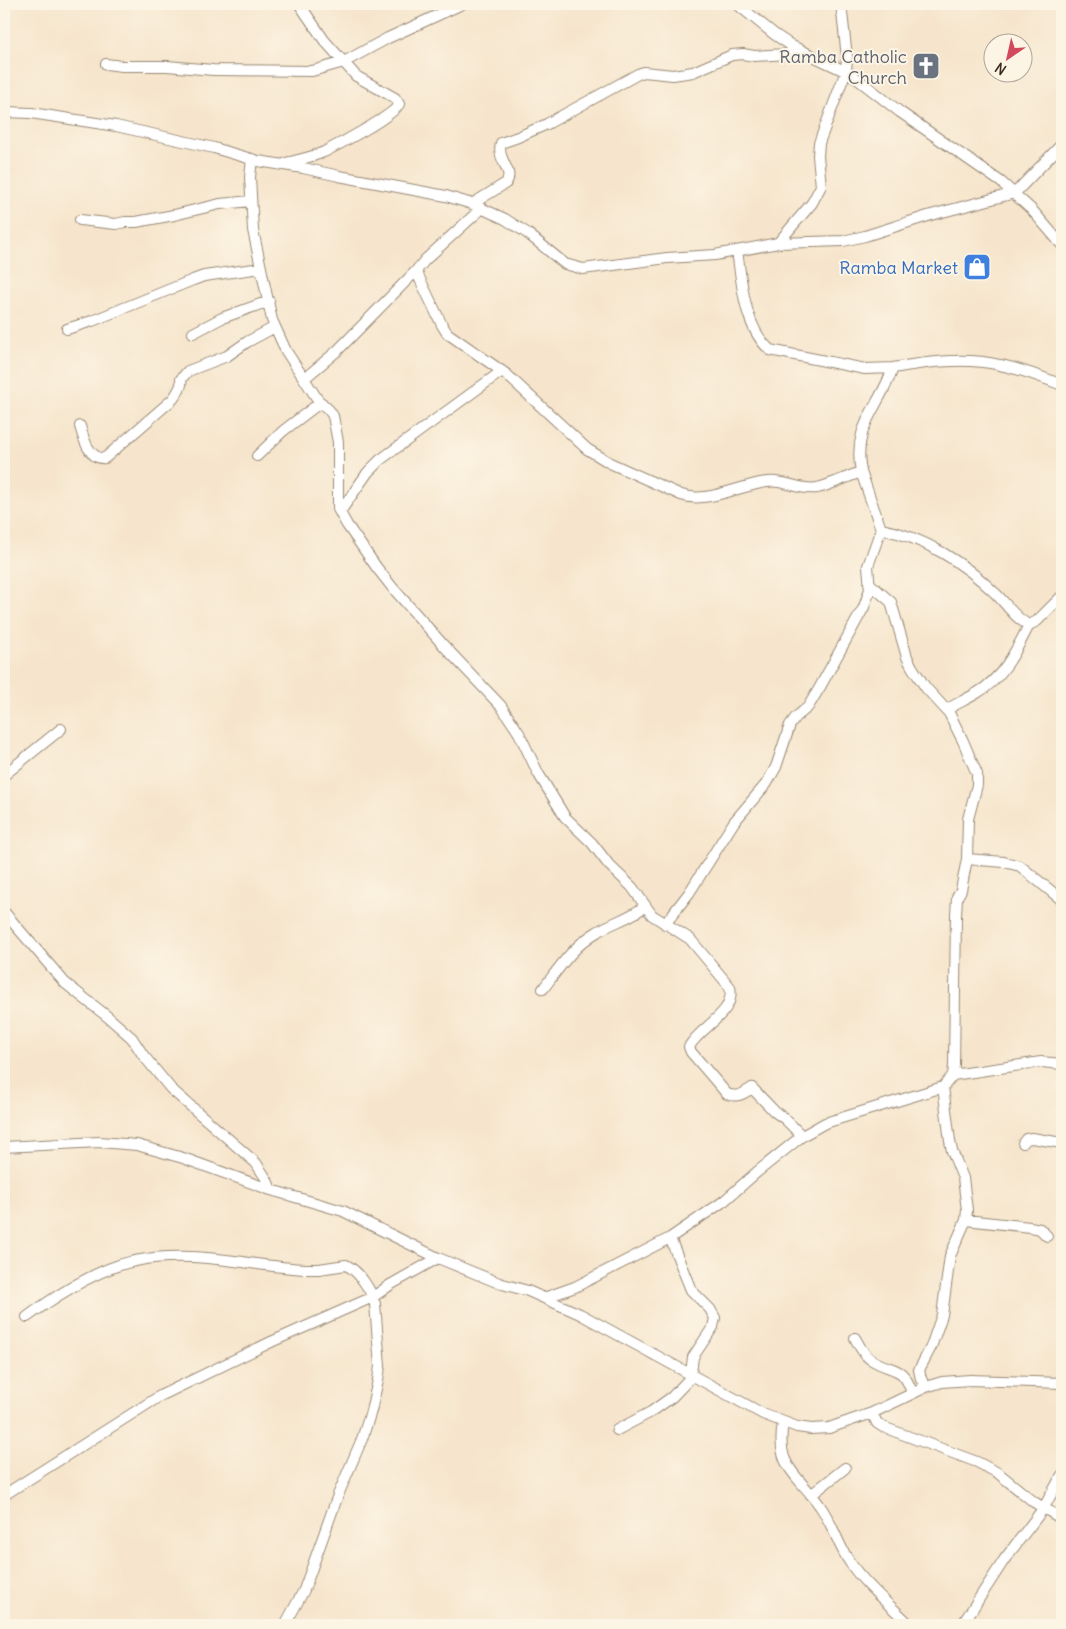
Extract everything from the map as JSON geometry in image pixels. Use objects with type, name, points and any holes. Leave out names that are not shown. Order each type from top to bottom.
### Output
[{"type":"street","points":[[106,64],[213,70],[312,71],[344,62],[407,29],[462,4]]},
{"type":"street","points":[[737,4],[774,34],[805,53],[846,72],[1001,182],[1032,210],[1062,245]]},
{"type":"street","points":[[778,243],[820,191],[819,143],[846,72],[847,57],[841,4]]},
{"type":"street","points":[[283,164],[323,152],[389,114],[392,108],[388,94],[356,76],[324,40],[300,6]]},
{"type":"street","points":[[305,378],[337,351],[416,271],[476,206],[509,180],[509,173],[500,158],[501,143],[547,124],[644,72],[673,75],[693,72],[732,55],[754,56],[805,53]]},
{"type":"street","points":[[4,112],[32,113],[116,126],[214,148],[252,159],[446,196],[476,206],[516,225],[565,264],[583,269],[737,251],[778,243],[854,239],[954,208],[1015,194],[1062,144]]},
{"type":"street","points":[[252,159],[250,177],[253,230],[268,301],[275,326],[286,351],[322,403],[331,412],[336,428],[338,509],[350,530],[385,580],[501,706],[519,733],[538,773],[562,813],[592,843],[609,865],[632,887],[652,915],[694,943],[730,987],[732,993],[726,1009],[692,1041],[689,1047],[691,1052],[727,1094],[739,1095],[752,1088],[802,1136]]},
{"type":"street","points":[[80,220],[116,224],[136,222],[174,216],[220,204],[251,201]]},
{"type":"street","points":[[737,251],[749,316],[770,350],[866,370],[937,362],[984,362],[1018,369],[1062,385]]},
{"type":"street","points":[[67,329],[92,321],[204,276],[261,268]]},
{"type":"street","points":[[416,271],[444,330],[502,371],[587,449],[610,463],[688,497],[703,497],[768,482],[781,482],[805,488],[817,488],[861,472]]},
{"type":"street","points":[[193,333],[222,318],[268,301]]},
{"type":"street","points":[[80,426],[86,443],[93,454],[99,458],[105,458],[173,399],[180,389],[181,379],[188,371],[226,356],[275,326]]},
{"type":"street","points":[[665,924],[692,888],[734,822],[760,792],[774,772],[790,725],[808,706],[828,674],[867,601],[868,566],[881,530],[861,472],[859,452],[862,428],[884,390],[893,368]]},
{"type":"street","points":[[340,512],[368,472],[380,460],[502,371]]},
{"type":"street","points":[[256,456],[283,432],[322,403]]},
{"type":"street","points":[[881,530],[897,532],[910,537],[949,558],[981,580],[1017,617],[1028,625]]},
{"type":"street","points":[[544,1298],[575,1287],[670,1238],[724,1201],[802,1136],[825,1122],[943,1087],[953,1075],[957,897],[961,890],[967,859],[968,819],[977,785],[977,774],[964,741],[946,710],[926,688],[912,667],[891,602],[869,583]]},
{"type":"street","points":[[946,710],[977,693],[996,678],[1013,656],[1028,625],[1037,621],[1062,596]]},
{"type":"street","points":[[4,775],[61,729]]},
{"type":"street","points":[[967,859],[1004,862],[1020,866],[1062,900]]},
{"type":"street","points":[[544,989],[565,959],[595,932],[645,906]]},
{"type":"street","points":[[4,912],[65,983],[132,1038],[143,1055],[171,1089],[256,1163],[265,1176],[271,1190]]},
{"type":"street","points":[[953,1075],[1041,1062],[1062,1064]]},
{"type":"street","points":[[926,1386],[921,1379],[919,1370],[942,1315],[950,1256],[966,1220],[964,1184],[952,1151],[943,1087]]},
{"type":"street","points":[[1023,1143],[1026,1139],[1032,1138],[1062,1143]]},
{"type":"street","points":[[4,1147],[98,1142],[137,1145],[176,1155],[271,1190],[343,1211],[438,1258],[499,1283],[544,1298],[580,1314],[763,1414],[811,1430],[829,1428],[872,1413],[926,1386],[942,1382],[1062,1383]]},
{"type":"street","points":[[966,1220],[1030,1227],[1040,1230],[1047,1236]]},
{"type":"street","points":[[617,1430],[651,1412],[672,1397],[692,1374],[693,1357],[713,1327],[715,1318],[710,1309],[691,1290],[670,1238]]},
{"type":"street","points":[[27,1317],[73,1287],[113,1267],[134,1261],[171,1257],[224,1260],[306,1269],[346,1265],[356,1272],[373,1297],[380,1355],[375,1396],[362,1439],[338,1495],[304,1590],[285,1625]]},
{"type":"street","points":[[4,1495],[160,1396],[271,1342],[373,1297],[390,1285],[438,1258]]},
{"type":"street","points":[[855,1338],[868,1358],[906,1377],[912,1393]]},
{"type":"street","points":[[872,1413],[877,1423],[883,1427],[976,1462],[992,1470],[1043,1509],[1062,1519]]},
{"type":"street","points":[[783,1422],[781,1448],[784,1459],[791,1471],[827,1517],[838,1544],[852,1565],[875,1591],[910,1625]]},
{"type":"street","points":[[811,1495],[844,1468]]},
{"type":"street","points":[[962,1625],[1004,1560],[1043,1509],[1062,1475]]},
{"type":"place","name":"Ramba Catholic Church","points":[[926,66]]},
{"type":"place","name":"Ramba Market","points":[[977,267]]}]
